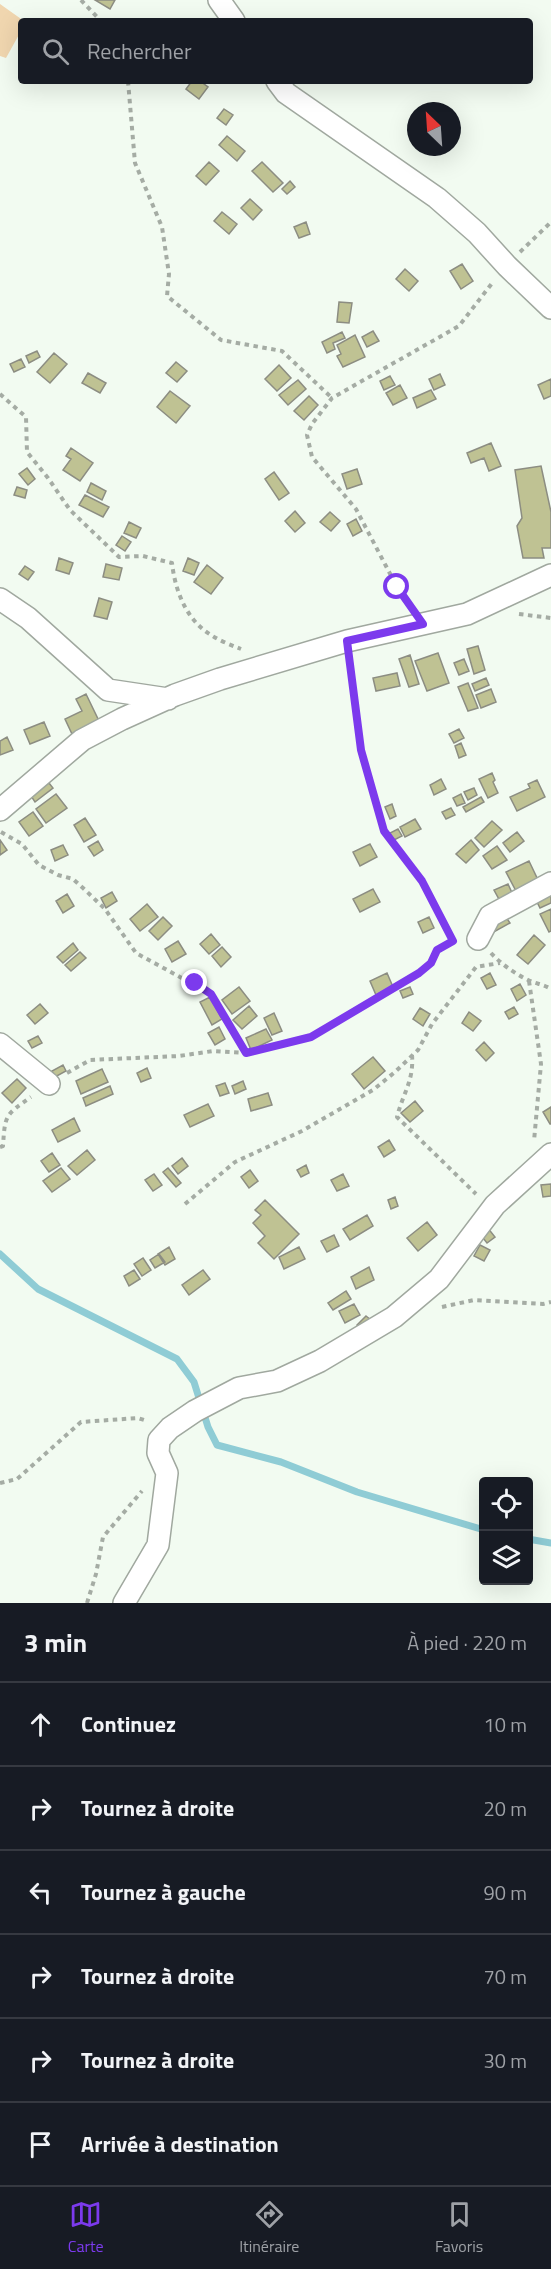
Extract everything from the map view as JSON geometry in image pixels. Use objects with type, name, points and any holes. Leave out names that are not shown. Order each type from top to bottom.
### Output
[{"type":"street","points":[[219,0],[232,18]]},
{"type":"street","points":[[279,84],[286,93],[436,198],[477,233],[507,266],[551,308]]},
{"type":"street","points":[[0,810],[82,740],[168,699],[220,679],[347,641],[467,614],[551,575]]},
{"type":"street","points":[[0,599],[28,618],[108,690],[168,699]]},
{"type":"street","points":[[478,939],[490,916],[551,883]]},
{"type":"street","points":[[0,1044],[49,1084]]},
{"type":"street","points":[[124,1603],[158,1545],[167,1473],[158,1452],[159,1440],[170,1428],[195,1411],[239,1388],[278,1381],[320,1361],[394,1317],[438,1279],[495,1205],[551,1154]]},
{"type":"path","points":[[81,0],[98,18]]},
{"type":"path","points":[[128,84],[135,163],[162,228],[169,274],[167,296],[221,340],[282,351],[332,398]]},
{"type":"path","points":[[423,624],[397,587],[356,509],[312,457],[307,435],[312,424],[332,398],[459,326],[507,266],[540,230],[551,222]]},
{"type":"path","points":[[0,394],[26,417],[27,452],[70,510],[119,557],[143,556],[172,562],[174,584],[192,619],[210,635],[242,650]]},
{"type":"path","points":[[347,641],[361,750],[384,831],[422,881],[453,941]]},
{"type":"path","points":[[0,831],[22,844],[39,865],[58,875],[73,879],[105,909],[136,953],[211,994],[246,1053]]},
{"type":"path","points":[[0,1147],[3,1146],[4,1125],[9,1112],[49,1084],[90,1060],[179,1056],[213,1051],[246,1053],[311,1037],[419,973],[431,963],[437,950],[453,941],[478,939],[500,963],[530,981],[551,989]]},
{"type":"path","points":[[185,1204],[235,1162],[302,1131],[373,1090],[418,1050],[432,1024],[476,967],[500,963]]},
{"type":"path","points":[[530,981],[541,1064],[531,1172]]},
{"type":"path","points":[[412,1054],[413,1072],[401,1098],[397,1117],[476,1195],[495,1205]]},
{"type":"path","points":[[440,1307],[474,1300],[543,1304],[551,1302]]},
{"type":"path","points":[[0,1483],[17,1479],[81,1422],[138,1418],[170,1428]]},
{"type":"path","points":[[87,1603],[96,1574],[103,1538],[163,1464]]},
{"type":"shaded area","points":[[0,4],[20,18],[18,36],[6,58],[0,56]]},
{"type":"building","points":[[95,0],[115,0],[110,9]]},
{"type":"building","points":[[190,84],[204,84],[208,87],[199,99],[186,89]]},
{"type":"building","points":[[224,109],[233,115],[226,125],[217,118]]},
{"type":"building","points":[[227,136],[245,151],[237,161],[219,145]]},
{"type":"building","points":[[209,162],[219,171],[206,185],[196,176]]},
{"type":"building","points":[[262,162],[283,183],[273,192],[252,171]]},
{"type":"building","points":[[290,181],[295,187],[287,194],[282,189]]},
{"type":"building","points":[[250,199],[262,210],[253,220],[241,208]]},
{"type":"building","points":[[222,212],[237,224],[229,234],[214,221]]},
{"type":"building","points":[[306,222],[310,234],[299,238],[294,227]]},
{"type":"building","points":[[462,264],[473,281],[461,289],[450,271]]},
{"type":"building","points":[[405,269],[418,281],[409,291],[396,279]]},
{"type":"building","points":[[339,302],[352,303],[349,323],[337,322]]},
{"type":"building","points":[[373,331],[379,341],[367,347],[362,337]]},
{"type":"building","points":[[342,332],[345,338],[333,343],[335,349],[327,353],[322,342]]},
{"type":"building","points":[[355,335],[365,357],[343,367],[337,356],[341,354],[337,345]]},
{"type":"building","points":[[37,351],[40,357],[29,363],[26,356]]},
{"type":"building","points":[[54,353],[67,364],[50,383],[37,372]]},
{"type":"building","points":[[21,359],[25,367],[14,372],[10,364]]},
{"type":"building","points":[[176,362],[187,371],[177,382],[166,373]]},
{"type":"building","points":[[279,365],[291,378],[277,391],[265,379]]},
{"type":"building","points":[[88,373],[106,383],[100,393],[82,383]]},
{"type":"building","points":[[440,374],[445,385],[434,390],[429,379]]},
{"type":"building","points":[[390,376],[395,385],[384,390],[380,381]]},
{"type":"building","points":[[551,379],[551,396],[544,399],[538,385]]},
{"type":"building","points":[[298,380],[306,389],[288,405],[279,395]]},
{"type":"building","points":[[400,385],[407,398],[393,405],[386,393]]},
{"type":"building","points":[[431,390],[436,399],[417,408],[413,398]]},
{"type":"building","points":[[170,391],[190,406],[176,423],[157,407]]},
{"type":"building","points":[[309,396],[318,405],[304,420],[294,411]]},
{"type":"building","points":[[491,443],[501,466],[489,471],[484,458],[471,463],[467,453]]},
{"type":"building","points":[[71,448],[93,463],[80,481],[63,470],[71,459],[66,456]]},
{"type":"building","points":[[541,466],[551,512],[551,548],[542,548],[544,558],[523,558],[517,526],[522,518],[515,470]]},
{"type":"building","points":[[27,468],[35,479],[28,485],[19,474]]},
{"type":"building","points":[[357,469],[362,484],[347,489],[342,474]]},
{"type":"building","points":[[274,472],[289,493],[279,500],[265,479]]},
{"type":"building","points":[[91,483],[106,491],[102,500],[87,492]]},
{"type":"building","points":[[17,487],[27,490],[25,498],[14,495]]},
{"type":"building","points":[[85,495],[109,507],[103,517],[79,505]]},
{"type":"building","points":[[295,511],[305,523],[295,532],[285,521]]},
{"type":"building","points":[[330,512],[340,521],[331,531],[320,522]]},
{"type":"building","points":[[356,519],[362,531],[353,536],[347,524]]},
{"type":"building","points":[[129,522],[141,528],[136,538],[124,533]]},
{"type":"building","points":[[122,536],[131,542],[125,551],[116,545]]},
{"type":"building","points":[[59,558],[73,563],[69,574],[56,570]]},
{"type":"building","points":[[188,558],[199,563],[194,575],[183,571]]},
{"type":"building","points":[[106,564],[122,568],[119,580],[103,577]]},
{"type":"building","points":[[207,565],[223,578],[211,594],[194,582]]},
{"type":"building","points":[[25,566],[34,572],[28,580],[19,574]]},
{"type":"building","points":[[99,598],[112,602],[107,619],[94,616]]},
{"type":"building","points":[[478,646],[485,670],[474,674],[467,649]]},
{"type":"building","points":[[438,653],[449,683],[427,691],[415,661]]},
{"type":"building","points":[[410,655],[419,684],[409,687],[399,659]]},
{"type":"building","points":[[464,659],[469,671],[459,675],[454,663]]},
{"type":"building","points":[[397,673],[400,686],[376,691],[373,678]]},
{"type":"building","points":[[486,678],[489,685],[475,691],[472,684]]},
{"type":"building","points":[[468,683],[478,708],[468,711],[458,687]]},
{"type":"building","points":[[491,689],[496,702],[481,708],[476,695]]},
{"type":"building","points":[[86,694],[99,721],[72,734],[65,719],[82,711],[76,699]]},
{"type":"building","points":[[44,722],[50,736],[30,744],[24,730]]},
{"type":"building","points":[[459,729],[464,738],[454,743],[449,734]]},
{"type":"building","points":[[7,737],[13,750],[0,755],[0,741]]},
{"type":"building","points":[[461,743],[466,755],[459,758],[455,746]]},
{"type":"building","points":[[492,773],[498,793],[488,798],[479,779]]},
{"type":"building","points":[[441,779],[446,789],[434,795],[430,785]]},
{"type":"building","points":[[537,780],[545,797],[517,811],[510,797],[530,788],[528,784]]},
{"type":"building","points":[[49,783],[53,788],[35,802],[31,796]]},
{"type":"building","points":[[474,788],[477,795],[468,800],[464,792]]},
{"type":"building","points":[[56,794],[67,808],[46,823],[36,809]]},
{"type":"building","points":[[461,794],[465,803],[457,806],[453,798]]},
{"type":"building","points":[[481,797],[484,802],[466,812],[463,807]]},
{"type":"building","points":[[392,804],[396,816],[390,819],[385,807]]},
{"type":"building","points":[[451,808],[455,815],[446,819],[442,812]]},
{"type":"building","points":[[33,812],[43,826],[29,836],[19,822]]},
{"type":"building","points":[[85,818],[96,835],[84,842],[74,825]]},
{"type":"building","points":[[415,819],[421,829],[405,837],[400,827]]},
{"type":"building","points":[[492,821],[502,830],[484,847],[475,838]]},
{"type":"building","points":[[398,829],[402,836],[394,840],[390,833]]},
{"type":"building","points":[[517,832],[524,841],[510,852],[503,843]]},
{"type":"building","points":[[0,840],[7,850],[0,855]]},
{"type":"building","points":[[471,840],[479,850],[466,863],[456,854]]},
{"type":"building","points":[[98,841],[103,850],[94,856],[88,847]]},
{"type":"building","points":[[370,844],[377,857],[360,866],[353,852]]},
{"type":"building","points":[[63,845],[68,855],[55,861],[51,850]]},
{"type":"building","points":[[497,846],[507,860],[492,869],[483,856]]},
{"type":"building","points":[[529,861],[538,880],[516,891],[506,872]]},
{"type":"building","points":[[508,884],[513,895],[500,901],[494,890]]},
{"type":"building","points":[[373,889],[380,902],[360,912],[353,899]]},
{"type":"building","points":[[551,891],[551,903],[540,908],[535,898]]},
{"type":"building","points":[[112,892],[117,901],[106,908],[101,898]]},
{"type":"building","points":[[67,894],[74,906],[63,913],[56,901]]},
{"type":"building","points":[[147,904],[158,917],[140,931],[130,919]]},
{"type":"building","points":[[551,909],[551,931],[549,932],[540,914]]},
{"type":"building","points":[[163,917],[172,926],[158,940],[149,931]]},
{"type":"building","points":[[429,917],[434,928],[423,933],[418,922]]},
{"type":"building","points":[[506,917],[510,923],[492,933],[489,926]]},
{"type":"building","points":[[211,934],[220,945],[209,954],[200,944]]},
{"type":"building","points":[[534,935],[545,945],[528,964],[517,955]]},
{"type":"building","points":[[178,941],[186,954],[172,962],[165,949]]},
{"type":"building","points":[[73,943],[78,950],[63,963],[57,957]]},
{"type":"building","points":[[222,947],[231,957],[221,967],[212,956]]},
{"type":"building","points":[[80,952],[86,958],[71,971],[65,965]]},
{"type":"building","points":[[387,973],[393,987],[376,995],[370,981]]},
{"type":"building","points":[[490,973],[496,985],[487,989],[481,978]]},
{"type":"building","points":[[520,984],[526,995],[517,1001],[511,989]]},
{"type":"building","points":[[239,987],[250,1001],[232,1014],[222,1000]]},
{"type":"building","points":[[410,987],[413,994],[403,998],[400,991]]},
{"type":"building","points":[[210,997],[222,1019],[212,1025],[200,1002]]},
{"type":"building","points":[[40,1004],[48,1013],[35,1024],[27,1015]]},
{"type":"building","points":[[249,1006],[257,1016],[242,1029],[233,1020]]},
{"type":"building","points":[[514,1007],[518,1014],[509,1019],[505,1012]]},
{"type":"building","points":[[420,1008],[430,1014],[423,1026],[413,1019]]},
{"type":"building","points":[[469,1012],[481,1021],[473,1031],[462,1023]]},
{"type":"building","points":[[274,1013],[282,1031],[272,1035],[264,1018]]},
{"type":"building","points":[[219,1027],[225,1039],[215,1045],[208,1033]]},
{"type":"building","points":[[266,1029],[272,1040],[251,1050],[246,1038]]},
{"type":"building","points":[[38,1036],[42,1043],[32,1048],[28,1041]]},
{"type":"building","points":[[484,1042],[494,1053],[486,1061],[476,1050]]},
{"type":"building","points":[[373,1057],[385,1071],[364,1089],[352,1074]]},
{"type":"building","points":[[63,1065],[66,1071],[55,1077],[52,1071]]},
{"type":"building","points":[[147,1068],[151,1078],[141,1082],[137,1073]]},
{"type":"building","points":[[102,1069],[108,1082],[81,1094],[76,1081]]},
{"type":"building","points":[[17,1079],[26,1088],[12,1103],[2,1093]]},
{"type":"building","points":[[243,1081],[246,1089],[235,1094],[232,1086]]},
{"type":"building","points":[[225,1083],[229,1093],[220,1096],[216,1086]]},
{"type":"building","points":[[110,1086],[113,1094],[86,1106],[83,1098]]},
{"type":"building","points":[[268,1093],[272,1105],[251,1111],[248,1099]]},
{"type":"building","points":[[415,1101],[423,1111],[410,1122],[401,1113]]},
{"type":"building","points":[[208,1104],[214,1116],[190,1127],[184,1115]]},
{"type":"building","points":[[551,1107],[551,1124],[550,1124],[543,1112]]},
{"type":"building","points":[[74,1118],[80,1131],[58,1142],[52,1130]]},
{"type":"building","points":[[389,1140],[395,1150],[384,1157],[378,1147]]},
{"type":"building","points":[[87,1150],[95,1160],[77,1175],[68,1166]]},
{"type":"building","points":[[52,1153],[60,1165],[49,1172],[41,1161]]},
{"type":"building","points":[[182,1158],[188,1166],[178,1174],[172,1166]]},
{"type":"building","points":[[306,1165],[309,1173],[301,1177],[297,1170]]},
{"type":"building","points":[[61,1168],[70,1179],[52,1192],[43,1181]]},
{"type":"building","points":[[168,1168],[181,1183],[176,1187],[163,1172]]},
{"type":"building","points":[[250,1170],[258,1181],[249,1188],[241,1177]]},
{"type":"building","points":[[154,1174],[162,1185],[153,1191],[145,1180]]},
{"type":"building","points":[[343,1174],[349,1186],[337,1191],[331,1180]]},
{"type":"building","points":[[551,1184],[551,1196],[543,1197],[541,1185]]},
{"type":"building","points":[[395,1197],[398,1206],[391,1209],[388,1200]]},
{"type":"building","points":[[265,1200],[299,1234],[274,1259],[258,1243],[265,1236],[253,1223],[261,1215],[255,1210]]},
{"type":"building","points":[[367,1215],[373,1226],[350,1240],[343,1229]]},
{"type":"building","points":[[427,1222],[437,1235],[418,1251],[407,1238]]},
{"type":"building","points":[[487,1227],[495,1237],[487,1243],[479,1233]]},
{"type":"building","points":[[334,1235],[339,1246],[327,1252],[321,1241]]},
{"type":"building","points":[[480,1245],[490,1250],[484,1261],[474,1256]]},
{"type":"building","points":[[169,1247],[175,1259],[165,1265],[158,1254]]},
{"type":"building","points":[[299,1247],[305,1259],[284,1269],[279,1257]]},
{"type":"building","points":[[159,1254],[165,1262],[155,1268],[150,1260]]},
{"type":"building","points":[[143,1258],[151,1270],[142,1276],[134,1264]]},
{"type":"building","points":[[369,1267],[374,1280],[356,1289],[351,1277]]},
{"type":"building","points":[[134,1270],[140,1279],[129,1286],[124,1276]]},
{"type":"building","points":[[203,1270],[210,1279],[189,1295],[182,1285]]},
{"type":"building","points":[[346,1291],[351,1299],[333,1310],[328,1303]]},
{"type":"building","points":[[354,1304],[360,1315],[345,1323],[339,1311]]},
{"type":"building","points":[[366,1316],[371,1320],[361,1330],[357,1325]]},
{"type":"waterway","points":[[0,1254],[38,1289],[177,1359],[194,1382],[208,1427],[217,1445],[281,1462],[357,1492],[479,1529]]},
{"type":"waterway","points":[[533,1540],[551,1543]]},
{"type":"route","points":[[195,983],[211,994],[246,1053],[311,1037],[419,973],[431,963],[437,950],[453,941],[422,881],[384,831],[361,750],[347,641],[423,624],[397,587]]}]
